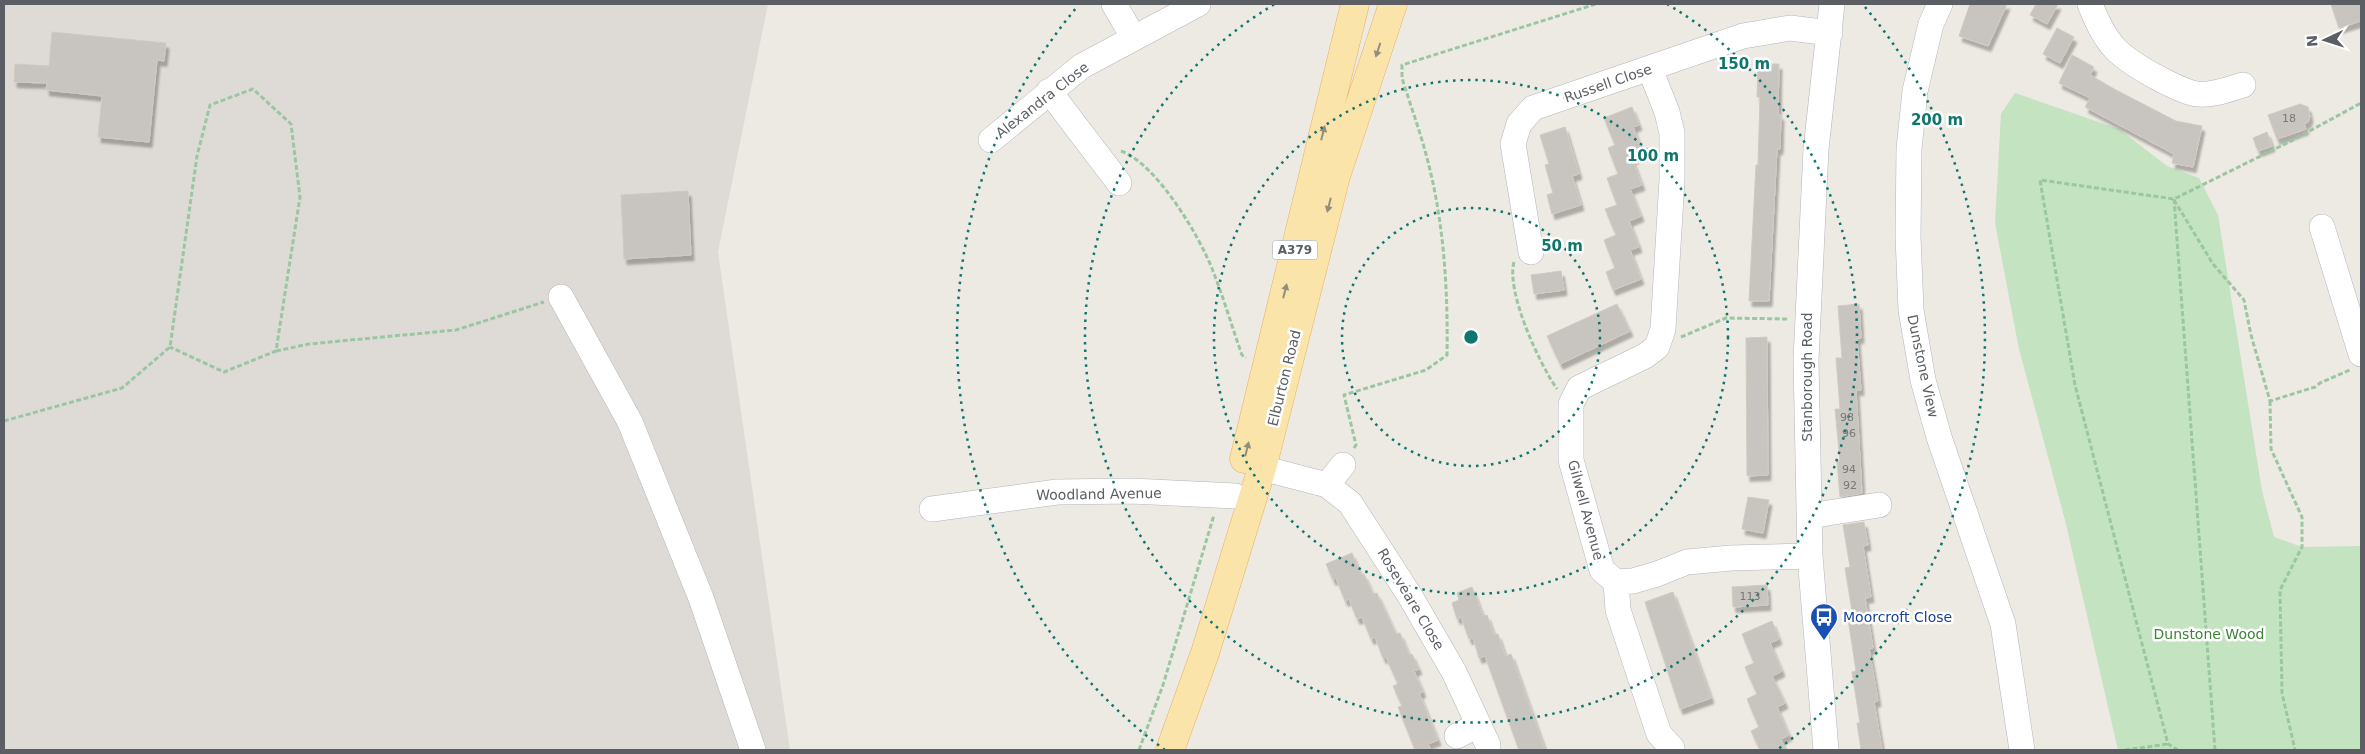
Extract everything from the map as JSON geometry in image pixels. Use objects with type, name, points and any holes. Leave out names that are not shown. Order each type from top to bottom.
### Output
[{"type":"main road","name":"Elburton Road","points":[[1151,750],[1188,648],[1235,496],[1354,4]]},
{"type":"main road","name":"Elburton Road","points":[[1170,750],[1204,653],[1262,468],[1336,176],[1393,4]]},
{"type":"street","points":[[1114,4],[1133,38]]},
{"type":"street","name":"Alexandra Close","points":[[991,140],[1082,66],[1198,4]]},
{"type":"street","name":"Stanborough Road","points":[[1826,750],[1808,516],[1807,320],[1816,149],[1832,4]]},
{"type":"street","name":"Dunstone View","points":[[1940,4],[1932,24],[1915,91],[1909,149],[1908,236],[1911,310],[1923,380],[1939,437],[2003,624],[2022,750]]},
{"type":"street","points":[[2090,4],[2097,23],[2113,48],[2128,61],[2176,87],[2198,94],[2217,92],[2242,84]]},
{"type":"street","name":"Russell Close","points":[[1531,252],[1513,144],[1520,124],[1533,108],[1743,36],[1774,29],[1790,28],[1830,33]]},
{"type":"street","points":[[1571,404],[1580,388],[1645,356],[1657,347],[1663,329],[1672,180],[1672,133],[1667,112],[1650,69]]},
{"type":"street","points":[[1050,91],[1119,183]]},
{"type":"street","points":[[2322,228],[2357,362]]},
{"type":"street","points":[[561,297],[630,422],[701,598],[754,750]]},
{"type":"street","name":"Gilwell Avenue","points":[[1571,404],[1571,460],[1602,570],[1616,582]]},
{"type":"street","points":[[1327,485],[1343,465]]},
{"type":"street","name":"Roseveare Close","points":[[1262,468],[1327,485],[1350,503],[1454,672],[1474,735]]},
{"type":"street","name":"Woodland Avenue","points":[[932,508],[1057,492],[1132,491],[1235,496]]},
{"type":"street","points":[[1808,516],[1879,505]]},
{"type":"street","points":[[1672,748],[1659,734],[1618,610],[1616,582],[1657,574],[1687,562],[1731,558],[1810,556]]},
{"type":"path","points":[[1343,465],[1356,445],[1344,394],[1426,370],[1447,355],[1448,311],[1440,222],[1427,157],[1402,78],[1402,65],[1596,4]]},
{"type":"path","points":[[4,421],[122,388],[170,347],[197,156],[210,105],[253,89],[291,124],[300,197],[276,351]]},
{"type":"path","points":[[2168,744],[2075,385],[2040,180],[2174,199],[2293,140],[2361,103]]},
{"type":"path","points":[[1096,152],[1123,151],[1149,169],[1181,211],[1212,269],[1242,355],[1266,370]]},
{"type":"path","points":[[2174,199],[2213,264],[2244,300],[2251,334],[2270,401],[2271,449],[2302,517],[2302,547],[2280,590],[2282,693],[2295,750]]},
{"type":"path","points":[[2174,199],[2215,750]]},
{"type":"path","points":[[1531,252],[1513,265],[1518,310],[1544,367],[1556,388],[1571,404]]},
{"type":"path","points":[[170,347],[224,372],[276,351],[308,344],[456,330],[561,297]]},
{"type":"path","points":[[1659,342],[1688,335],[1726,318],[1807,320]]},
{"type":"path","points":[[2270,401],[2315,387],[2320,382],[2357,362]]},
{"type":"path","points":[[2125,750],[2168,744],[2178,750]]},
{"type":"shaded area","points":[[4,4],[768,4],[718,252],[790,750],[4,750]]},
{"type":"green space","name":"Dunstone Wood","points":[[2015,93],[2119,129],[2167,166],[2199,178],[2218,215],[2262,491],[2274,537],[2302,547],[2361,546],[2361,750],[2118,750],[2065,520],[2019,349],[1995,223],[2001,114]]},
{"type":"building","points":[[1970,4],[2007,4],[1988,46],[1959,36]]},
{"type":"building","points":[[2036,4],[2058,4],[2047,24],[2030,15]]},
{"type":"building","points":[[2331,4],[2361,4],[2361,21],[2339,28]]},
{"type":"building","points":[[2057,28],[2074,37],[2060,63],[2043,54]]},
{"type":"building","points":[[52,32],[166,43],[164,61],[157,60],[149,142],[98,137],[102,96],[46,90],[47,83],[14,82],[15,64],[49,66]]},
{"type":"building","points":[[2072,55],[2094,67],[2090,75],[2116,90],[2176,121],[2202,126],[2193,167],[2172,163],[2174,154],[2085,107],[2090,98],[2059,83]]},
{"type":"building","points":[[1758,64],[1779,64],[1778,115],[1781,115],[1780,149],[1777,149],[1769,301],[1749,301],[1756,165],[1758,165],[1760,97],[1757,97]]},
{"type":"building","points":[[2300,104],[2308,107],[2310,117],[2308,122],[2304,124],[2306,129],[2277,139],[2268,115]]},
{"type":"building","points":[[1632,107],[1639,125],[1633,127],[1643,154],[1632,159],[1642,185],[1630,189],[1641,216],[1629,221],[1639,247],[1630,250],[1641,279],[1613,290],[1606,272],[1615,268],[1604,240],[1616,235],[1605,209],[1617,205],[1607,178],[1618,174],[1608,148],[1615,145],[1604,118]]},
{"type":"building","points":[[1565,127],[1579,174],[1572,176],[1581,205],[1552,214],[1547,195],[1553,193],[1545,165],[1549,164],[1540,135]]},
{"type":"building","points":[[2267,132],[2272,146],[2258,151],[2253,138]]},
{"type":"building","points":[[688,191],[691,255],[624,259],[621,195]]},
{"type":"building","points":[[1561,271],[1564,290],[1534,294],[1531,275]]},
{"type":"building","points":[[1617,304],[1630,331],[1560,364],[1547,336]]},
{"type":"building","points":[[1859,304],[1861,338],[1857,338],[1861,390],[1856,390],[1862,493],[1840,497],[1837,461],[1840,461],[1835,409],[1840,409],[1836,358],[1842,358],[1838,306]]},
{"type":"building","points":[[1767,337],[1768,475],[1747,476],[1746,338]]},
{"type":"building","points":[[1748,497],[1769,500],[1763,533],[1742,529]]},
{"type":"building","points":[[1864,522],[1868,545],[1863,546],[1871,597],[1865,598],[1873,648],[1869,649],[1878,701],[1874,702],[1882,750],[1861,750],[1857,723],[1860,723],[1852,672],[1856,671],[1847,612],[1852,611],[1845,568],[1850,567],[1843,525]]},
{"type":"building","points":[[1352,553],[1361,575],[1364,574],[1373,594],[1377,593],[1396,634],[1400,633],[1409,655],[1412,654],[1419,669],[1414,671],[1423,692],[1419,693],[1438,740],[1428,744],[1431,750],[1415,750],[1398,707],[1402,706],[1393,686],[1398,684],[1386,657],[1383,658],[1375,637],[1371,639],[1362,617],[1357,619],[1349,599],[1345,601],[1336,578],[1333,580],[1326,564]]},
{"type":"building","points":[[1767,585],[1768,605],[1733,607],[1732,587]]},
{"type":"building","points":[[1472,587],[1483,616],[1487,615],[1494,635],[1498,634],[1505,656],[1511,654],[1545,750],[1519,750],[1485,656],[1479,658],[1473,638],[1469,639],[1461,617],[1457,619],[1452,603],[1459,600],[1457,593]]},
{"type":"building","points":[[1673,592],[1711,698],[1680,709],[1645,602]]},
{"type":"building","points":[[1772,621],[1779,639],[1770,643],[1782,671],[1772,676],[1785,703],[1777,707],[1789,735],[1781,739],[1785,750],[1760,750],[1751,731],[1759,727],[1747,699],[1757,694],[1745,667],[1754,663],[1742,634]]},
{"type":"place","name":"Moorcroft Close","points":[[1824,641]]}]
